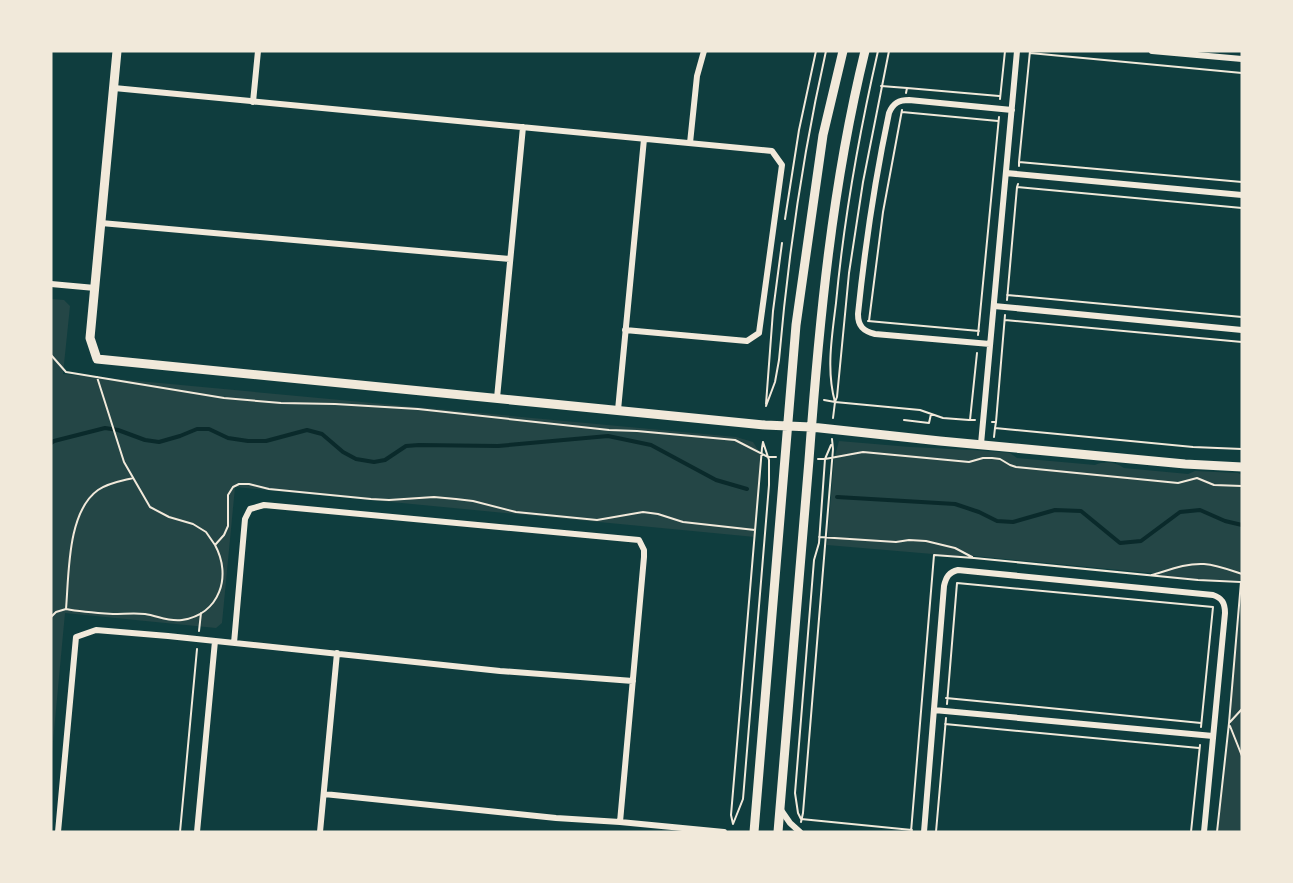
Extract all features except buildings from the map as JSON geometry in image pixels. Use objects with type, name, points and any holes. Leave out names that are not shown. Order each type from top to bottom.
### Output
[{"type":"street","points":[[117,51],[90,338],[97,359],[1185,464],[1242,467]]},
{"type":"street","points":[[253,102],[258,51]]},
{"type":"street","points":[[690,143],[697,76],[704,51]]},
{"type":"street","points":[[754,832],[796,326],[823,135],[843,51]]},
{"type":"street","points":[[778,832],[824,287],[841,169],[865,51]]},
{"type":"street","points":[[981,444],[1017,51]]},
{"type":"street","points":[[1152,51],[1242,59]]},
{"type":"street","points":[[114,88],[772,151],[782,165],[759,333],[747,341],[625,330]]},
{"type":"street","points":[[990,344],[875,334],[861,328],[858,320],[867,236],[878,169],[892,106],[904,100],[1012,110]]},
{"type":"street","points":[[497,398],[523,127]]},
{"type":"street","points":[[618,410],[644,139]]},
{"type":"street","points":[[1006,173],[1242,195]]},
{"type":"street","points":[[101,223],[510,259]]},
{"type":"street","points":[[51,284],[95,288]]},
{"type":"street","points":[[994,306],[1242,330]]},
{"type":"street","points":[[234,643],[245,519],[250,509],[264,506],[639,540],[645,558],[620,822]]},
{"type":"street","points":[[924,832],[944,586],[948,576],[954,571],[962,570],[1213,594],[1220,597],[1225,607],[1204,832]]},
{"type":"street","points":[[58,832],[76,638],[96,630],[500,671],[633,681]]},
{"type":"street","points":[[196,832],[215,641]]},
{"type":"street","points":[[320,832],[337,653]]},
{"type":"street","points":[[934,710],[1213,736]]},
{"type":"street","points":[[324,794],[556,818],[724,832]]},
{"type":"street","points":[[780,807],[790,823],[800,832]]},
{"type":"path","points":[[784,224],[799,130],[816,51]]},
{"type":"path","points":[[781,243],[766,406],[775,382],[779,360],[794,225],[809,132],[826,51]]},
{"type":"path","points":[[835,402],[829,368],[839,272],[853,180],[878,51]]},
{"type":"path","points":[[835,402],[849,273],[862,182],[889,51]]},
{"type":"path","points":[[970,420],[1005,51]]},
{"type":"path","points":[[1020,162],[1030,52],[1242,73]]},
{"type":"path","points":[[881,86],[1001,96]]},
{"type":"path","points":[[906,88],[883,212],[869,321],[979,331]]},
{"type":"path","points":[[902,112],[998,121]]},
{"type":"path","points":[[1007,295],[1242,317]]},
{"type":"path","points":[[844,319],[858,320]]},
{"type":"path","points":[[1005,320],[1242,342]]},
{"type":"path","points":[[51,355],[66,372],[224,398],[418,409],[609,430],[735,440],[768,457],[785,458]]},
{"type":"path","points":[[51,617],[56,612],[66,609],[183,620],[210,607],[223,580],[220,553],[206,532],[193,524],[169,517],[150,507],[124,462],[97,377]]},
{"type":"path","points":[[814,398],[920,410],[944,418],[996,422],[992,458]]},
{"type":"path","points":[[904,420],[929,423],[931,414]]},
{"type":"path","points":[[995,428],[1193,447],[1242,449]]},
{"type":"path","points":[[764,442],[768,457],[769,485],[743,799],[733,824],[731,815],[761,453],[764,442]]},
{"type":"path","points":[[832,443],[826,538],[801,819],[795,793],[814,560],[819,537],[825,459],[832,443]]},
{"type":"path","points":[[809,459],[863,453],[969,462],[992,458],[1017,467],[1178,483],[1197,478],[1214,485],[1242,486]]},
{"type":"path","points":[[66,609],[73,532],[82,508],[97,491],[111,483],[133,478]]},
{"type":"path","points":[[215,545],[228,526],[228,495],[232,487],[239,484],[371,499],[434,497],[456,499],[516,512],[597,520],[643,512],[683,522],[755,530]]},
{"type":"path","points":[[819,537],[896,542],[926,541],[955,548],[974,558]]},
{"type":"path","points":[[911,831],[934,555],[1151,575],[1178,567],[1203,564],[1242,574]]},
{"type":"path","points":[[936,832],[957,583],[1213,607],[1191,832]]},
{"type":"path","points":[[180,832],[201,613]]},
{"type":"path","points":[[922,696],[1202,723]]},
{"type":"path","points":[[945,723],[1199,748]]},
{"type":"path","points":[[1229,723],[1242,756]]},
{"type":"path","points":[[801,819],[924,832]]},
{"type":"shaded area","points":[[51,299],[64,300],[70,306],[63,374],[736,437],[753,442],[762,456],[755,537],[235,487],[222,623],[216,628],[65,613],[51,763]]},
{"type":"shaded area","points":[[839,441],[1010,453],[1017,458],[1095,465],[1110,463],[1124,468],[1188,474],[1195,471],[1238,473],[1242,475],[1242,580],[1184,579],[1151,573],[975,556],[827,545],[834,459]]},
{"type":"shaded area","points":[[1242,580],[1242,832],[1218,832]]},
{"type":"waterway","points":[[51,443],[105,428],[159,442],[197,429],[209,429],[228,438],[248,441],[266,441],[307,430],[322,434],[343,452],[356,459],[374,462],[385,460],[406,446],[498,446],[608,436],[651,445],[716,480],[747,489]]},
{"type":"waterway","points":[[837,497],[955,504],[997,521],[1013,522],[1055,510],[1081,511],[1120,543],[1141,541],[1180,512],[1200,510],[1225,521],[1242,525]]}]
